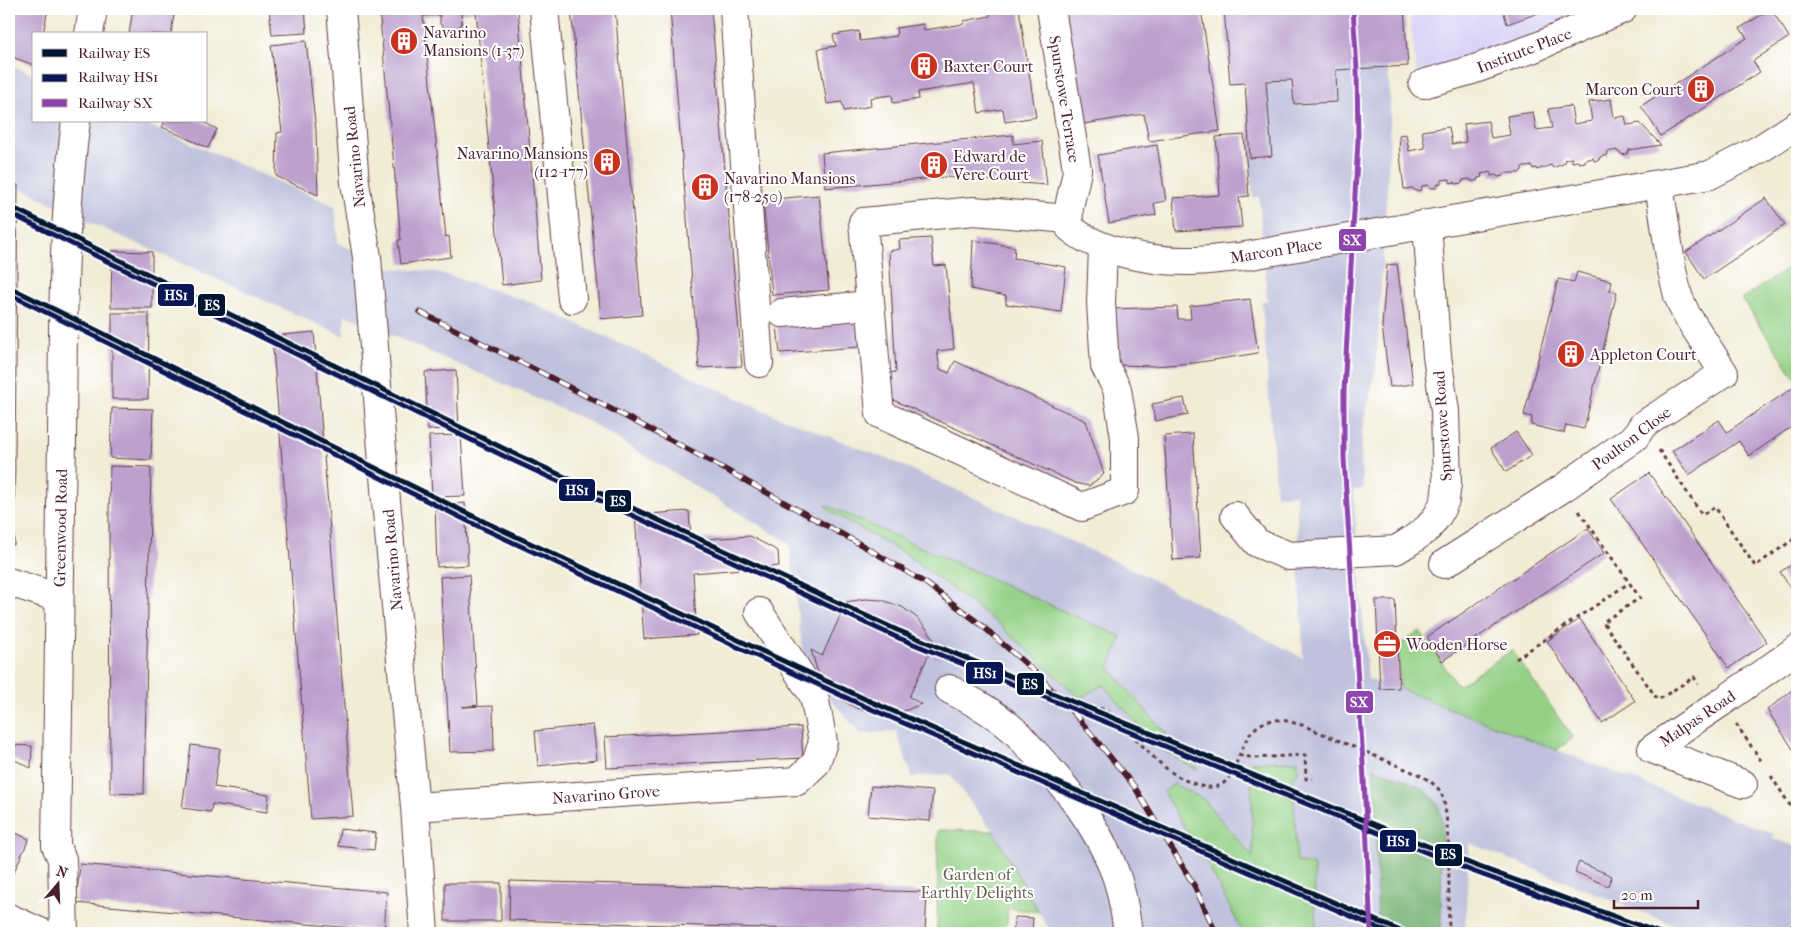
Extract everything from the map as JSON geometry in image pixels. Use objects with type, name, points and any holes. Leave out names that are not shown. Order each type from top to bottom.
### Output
[{"type":"street","points":[[89,32],[93,9]]},
{"type":"street","name":"Navarino Road","points":[[341,9],[355,183],[367,257],[415,807],[424,933]]},
{"type":"street","points":[[544,9],[572,299]]},
{"type":"street","points":[[734,9],[759,363]]},
{"type":"street","name":"Spurstowe Terrace","points":[[1051,9],[1077,169],[1068,219]]},
{"type":"street","name":"Institute Place","points":[[1423,84],[1472,70],[1534,48],[1623,9]]},
{"type":"street","name":"Greenwood Road","points":[[64,933],[62,860],[56,846],[59,598],[64,272],[67,203],[76,122]]},
{"type":"street","name":"Marcon Place","points":[[1068,219],[1070,228],[1076,233],[1103,247],[1139,256],[1188,262],[1240,257],[1710,175],[1760,149],[1797,125]]},
{"type":"street","name":"Poulton Close","points":[[1428,528],[1452,558],[1563,488],[1635,438],[1644,425],[1724,373],[1686,314],[1678,296],[1659,185]]},
{"type":"street","points":[[1068,219],[1038,218],[1007,213],[974,211],[863,222],[880,414],[1082,507],[1125,491],[1125,438],[1116,390],[1104,366],[1101,303],[1103,247]]},
{"type":"street","name":"Spurstowe Road","points":[[1235,516],[1257,543],[1289,556],[1396,550],[1428,528],[1438,515],[1445,500],[1447,483],[1445,410],[1437,356],[1427,224]]},
{"type":"street","points":[[782,313],[870,305]]},
{"type":"street","points":[[9,582],[59,598]]},
{"type":"street","name":"Navarino Grove","points":[[415,807],[797,781],[816,763],[823,742],[814,696],[759,612]]},
{"type":"street","name":"Malpas Road","points":[[1743,784],[1652,749],[1715,708],[1797,648]]},
{"type":"street","points":[[949,689],[981,706],[1011,727],[1080,806],[1098,834],[1115,871],[1125,909],[1128,933]]},
{"type":"street","points":[[9,918],[42,933]]},
{"type":"path","points":[[1644,425],[1702,515],[1715,507],[1755,566],[1797,538]]},
{"type":"path","points":[[1563,488],[1640,598],[1603,622],[1658,700],[1694,677],[1715,708]]},
{"type":"path","points":[[1516,659],[1629,583]]},
{"type":"path","points":[[1079,719],[1088,710],[1095,708],[1110,713],[1160,764],[1176,776],[1204,788],[1215,788],[1225,784],[1231,775],[1248,736],[1259,726],[1273,720],[1288,721],[1302,726],[1422,776],[1440,791],[1447,816],[1449,933]]},
{"type":"path","points":[[1239,756],[1254,758],[1305,755],[1306,779],[1312,779]]},
{"type":"shaded area","points":[[1224,9],[1384,9],[1390,102],[1390,141],[1376,368],[1362,433],[1363,489],[1353,490],[1368,679],[1400,689],[1774,834],[1773,838],[1797,847],[1797,933],[1695,933],[1469,843],[1465,933],[1051,933],[990,832],[992,830],[949,774],[912,777],[896,731],[861,734],[831,700],[804,664],[789,543],[586,420],[345,315],[344,336],[89,222],[9,182],[9,64],[32,74],[32,122],[141,122],[335,206],[338,243],[390,268],[438,272],[532,303],[774,415],[890,460],[1132,569],[1303,658],[1296,494],[1276,495],[1262,301],[1267,300],[1259,197],[1253,197],[1245,83],[1230,84]]},
{"type":"shaded area","points":[[1409,9],[1589,9],[1478,58],[1417,73]]},
{"type":"green space","points":[[1792,265],[1797,272],[1797,381],[1742,299]]},
{"type":"green space","points":[[826,505],[1122,637],[1109,668],[1198,771],[1157,746],[1103,685],[1080,698],[995,621],[907,555],[830,511]]},
{"type":"green space","points":[[1420,631],[1458,686],[1512,650],[1573,738],[1557,750],[1400,689],[1399,645]]},
{"type":"green space","points":[[1298,761],[1298,773],[1293,774],[1297,862],[1314,865],[1316,933],[1243,933],[1210,869],[1163,792],[1174,784],[1203,799],[1253,857],[1251,762]]},
{"type":"green space","points":[[1374,768],[1418,786],[1433,798],[1438,805],[1442,821],[1441,933],[1378,933]]},
{"type":"green space","name":"Garden of Earthly Delights","points":[[938,830],[993,831],[1039,912],[1008,908],[1006,933],[937,930]]},
{"type":"building","points":[[9,9],[48,9],[43,32],[32,32],[32,64],[9,56]]},
{"type":"building","points":[[133,9],[175,9],[171,32],[129,32]]},
{"type":"building","points":[[269,9],[305,9],[307,33],[272,35]]},
{"type":"building","points":[[379,9],[518,9],[541,280],[502,285],[476,11],[461,13],[462,23],[458,28],[447,30],[440,24],[440,15],[423,16],[446,237],[449,236],[451,257],[401,264],[398,240],[401,240]]},
{"type":"building","name":"Navarino Mansions (112-177)","points":[[571,9],[615,9],[642,315],[601,319]]},
{"type":"building","name":"Navarino Mansions (178-250)","points":[[670,9],[711,9],[742,366],[699,368]]},
{"type":"building","name":"Baxter Court","points":[[989,9],[1019,9],[1036,117],[1005,122],[1003,109],[979,113],[974,83],[918,92],[919,99],[893,103],[892,95],[870,98],[871,106],[844,111],[842,102],[827,104],[818,49],[836,46],[833,35],[859,31],[860,41],[897,36],[896,28],[923,24],[924,30],[964,24],[964,21],[990,16]]},
{"type":"building","points":[[1064,9],[1201,9],[1220,131],[1149,141],[1144,114],[1084,124]]},
{"type":"building","points":[[1224,9],[1404,9],[1408,66],[1336,70],[1337,102],[1294,104],[1292,80],[1266,81],[1272,156],[1250,158],[1245,83],[1230,84]]},
{"type":"building","points":[[1503,9],[1550,9],[1507,24]]},
{"type":"building","name":"Marcon Court","points":[[1771,9],[1789,37],[1753,61],[1760,72],[1661,136],[1641,106],[1747,38],[1740,28]]},
{"type":"building","points":[[306,41],[316,131],[318,195],[276,176],[277,133],[282,132],[271,45]]},
{"type":"building","points":[[1611,99],[1614,118],[1625,116],[1627,125],[1640,123],[1661,145],[1629,150],[1627,154],[1622,155],[1617,150],[1607,152],[1608,155],[1594,161],[1593,158],[1579,163],[1578,161],[1572,162],[1572,158],[1564,160],[1565,163],[1553,168],[1551,165],[1537,170],[1536,168],[1533,169],[1532,166],[1522,167],[1519,173],[1506,173],[1498,177],[1496,175],[1491,176],[1491,172],[1481,174],[1482,177],[1478,178],[1477,181],[1463,180],[1462,183],[1456,184],[1455,182],[1450,183],[1450,179],[1441,180],[1441,183],[1436,188],[1431,188],[1429,185],[1422,186],[1421,190],[1415,191],[1413,188],[1404,189],[1399,135],[1406,134],[1409,151],[1425,148],[1422,131],[1449,127],[1452,144],[1466,142],[1464,124],[1488,121],[1491,138],[1510,135],[1507,116],[1533,112],[1536,130],[1552,128],[1548,109],[1571,106],[1574,124],[1592,121],[1589,102]]},
{"type":"building","points":[[164,122],[203,122],[217,129],[208,148],[162,127]]},
{"type":"building","name":"Edward de Vere Court","points":[[1013,135],[1013,144],[1042,141],[1047,185],[945,177],[825,188],[822,153]]},
{"type":"building","points":[[1244,135],[1249,196],[1239,197],[1242,227],[1176,231],[1173,198],[1220,195],[1216,137]]},
{"type":"building","points":[[1157,145],[1166,201],[1154,203],[1156,215],[1109,223],[1098,155]]},
{"type":"building","points":[[9,185],[18,185],[14,545],[9,545]]},
{"type":"building","points":[[819,195],[829,290],[772,295],[763,200]]},
{"type":"building","points":[[1766,198],[1785,225],[1704,279],[1686,252]]},
{"type":"building","points":[[1797,214],[1797,226],[1792,218]]},
{"type":"building","points":[[931,238],[934,266],[946,265],[954,349],[937,351],[940,369],[949,373],[955,361],[1086,421],[1104,474],[1089,486],[1075,483],[889,398],[887,373],[896,372],[889,251],[900,249],[899,240]]},
{"type":"building","points":[[973,240],[1015,247],[1014,258],[1066,267],[1061,312],[1006,304],[1006,296],[971,289]]},
{"type":"building","points":[[112,251],[152,252],[152,308],[111,308]]},
{"type":"building","points":[[1397,264],[1413,384],[1390,387],[1382,326],[1387,265]]},
{"type":"building","name":"Appleton Court","points":[[1577,272],[1612,281],[1610,291],[1617,292],[1584,429],[1566,425],[1564,433],[1531,425],[1532,417],[1524,415],[1558,279],[1574,282]]},
{"type":"building","points":[[1250,299],[1258,353],[1194,363],[1154,366],[1117,365],[1110,309],[1177,307],[1178,319],[1191,319],[1190,306]]},
{"type":"building","points":[[112,313],[149,313],[148,399],[112,399]]},
{"type":"building","points":[[870,319],[872,346],[780,353],[777,326]]},
{"type":"building","points":[[314,332],[353,816],[311,819],[272,336]]},
{"type":"building","points":[[456,370],[459,428],[428,430],[425,372]]},
{"type":"building","points":[[1794,387],[1797,392],[1797,423],[1749,456],[1739,441],[1689,475],[1672,451],[1719,420],[1727,432]]},
{"type":"building","points":[[1184,398],[1188,415],[1155,421],[1152,404]]},
{"type":"building","points":[[112,408],[153,409],[151,460],[110,458]]},
{"type":"building","points":[[1516,432],[1532,455],[1506,472],[1491,448]]},
{"type":"building","points":[[1193,434],[1201,558],[1173,560],[1164,436]]},
{"type":"building","points":[[461,435],[465,496],[432,497],[429,436]]},
{"type":"building","points":[[110,466],[151,467],[144,794],[110,793]]},
{"type":"building","points":[[1649,473],[1767,642],[1729,668],[1611,499]]},
{"type":"building","points":[[465,503],[468,565],[437,567],[435,505]]},
{"type":"building","points":[[689,511],[691,540],[750,536],[778,551],[779,566],[693,573],[697,635],[644,639],[635,515]]},
{"type":"building","points":[[1588,528],[1604,553],[1442,661],[1427,637]]},
{"type":"building","points":[[1797,561],[1797,598],[1780,572]]},
{"type":"building","points":[[469,575],[478,705],[462,707],[493,706],[494,751],[450,752],[440,577]]},
{"type":"building","points":[[865,599],[882,600],[902,607],[916,617],[935,642],[942,659],[929,654],[909,697],[921,704],[892,714],[874,714],[856,708],[840,699],[828,687],[817,670],[811,650],[822,656],[841,614],[829,609],[846,602]]},
{"type":"building","name":"Wooden Horse","points":[[1376,600],[1395,600],[1399,688],[1380,689]]},
{"type":"building","points":[[9,606],[13,606],[10,701],[9,701]]},
{"type":"building","points":[[1580,619],[1635,701],[1602,723],[1547,641]]},
{"type":"building","points":[[1797,686],[1797,755],[1767,710]]},
{"type":"building","points":[[593,725],[597,760],[538,766],[535,731]]},
{"type":"building","points":[[801,727],[803,758],[607,768],[605,737]]},
{"type":"building","points":[[9,745],[32,746],[31,768],[9,757]]},
{"type":"building","points":[[191,745],[220,749],[214,787],[269,795],[267,812],[212,804],[211,812],[182,808]]},
{"type":"building","points":[[871,786],[933,791],[930,821],[868,816]]},
{"type":"building","points":[[340,829],[376,833],[374,850],[338,846]]},
{"type":"building","points":[[9,830],[29,839],[13,874],[9,872]]},
{"type":"building","points":[[1579,862],[1612,876],[1608,886],[1575,872]]},
{"type":"building","points":[[80,864],[387,892],[384,931],[76,903]]},
{"type":"building","points":[[510,881],[927,892],[925,933],[509,920]]},
{"type":"building","points":[[445,883],[501,883],[501,921],[445,921]]},
{"type":"building","points":[[1015,917],[1033,918],[1032,933],[1013,933]]},
{"type":"railway","points":[[420,312],[699,455],[867,548],[927,584],[980,624],[1035,672],[1079,719],[1134,786],[1195,887],[1216,933]]},
{"type":"rail line","name":"SX","points":[[1353,9],[1357,69],[1358,141],[1344,391],[1344,458],[1364,779],[1371,933]]},
{"type":"rail line","name":"ES","points":[[9,206],[515,454],[897,630],[1474,865],[1660,933]]},
{"type":"rail line","name":"HS1","points":[[9,213],[512,460],[894,636],[1472,871],[1642,933]]},
{"type":"rail line","name":"ES","points":[[9,287],[485,522],[865,699],[1405,933]]},
{"type":"rail line","name":"HS1","points":[[9,294],[482,528],[862,705],[1390,933]]},
{"type":"place","name":"Navarino Mansions (1-37)","points":[[404,41]]},
{"type":"place","name":"Baxter Court","points":[[924,66]]},
{"type":"place","name":"Marcon Court","points":[[1701,89]]},
{"type":"place","name":"Navarino Mansions (112-177)","points":[[607,162]]},
{"type":"place","name":"Edward de Vere Court","points":[[934,165]]},
{"type":"place","name":"Navarino Mansions (178-250)","points":[[705,187]]},
{"type":"place","name":"Appleton Court","points":[[1571,354]]},
{"type":"place","name":"Wooden Horse","points":[[1387,644]]}]
